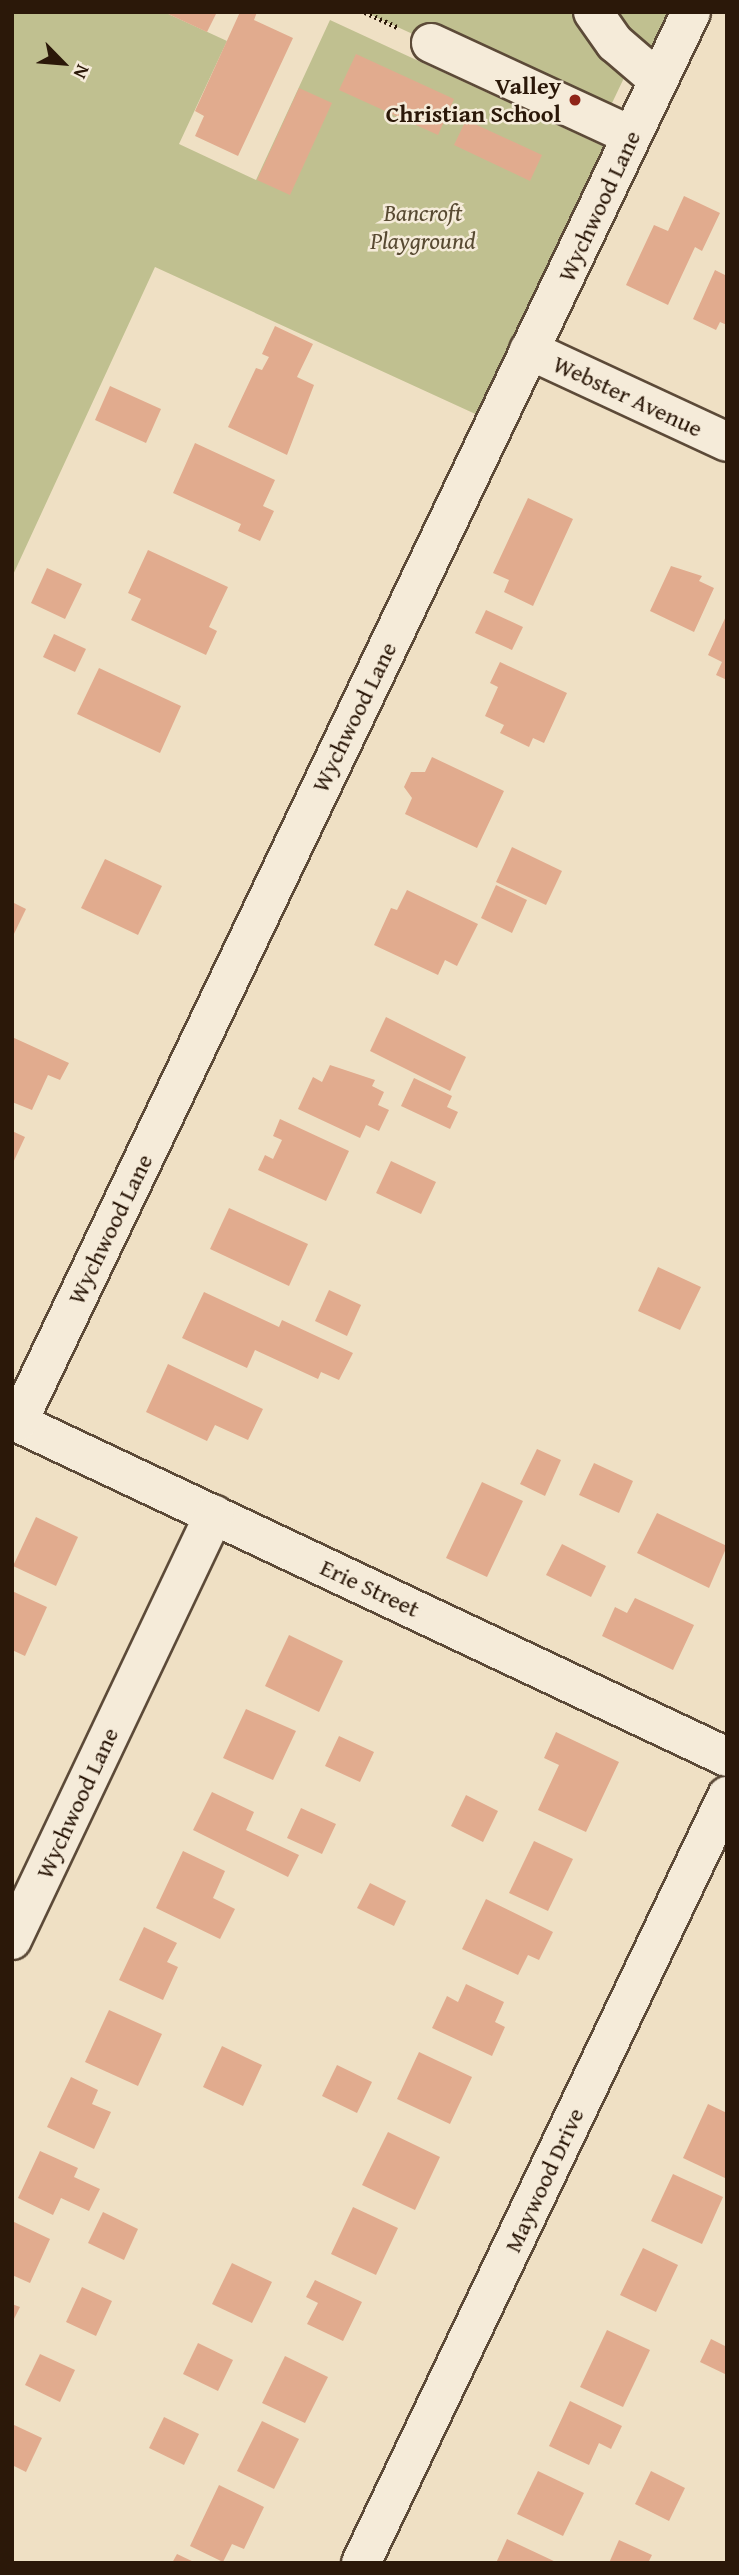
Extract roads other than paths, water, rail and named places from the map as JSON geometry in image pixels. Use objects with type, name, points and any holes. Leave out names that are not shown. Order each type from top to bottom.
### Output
[{"type":"street","points":[[593,12],[615,43],[658,80]]},
{"type":"street","name":"Wychwood Lane","points":[[15,1421],[691,12]]},
{"type":"street","points":[[431,43],[632,136]]},
{"type":"street","name":"Webster Avenue","points":[[530,350],[727,442]]},
{"type":"street","name":"Erie Street","points":[[15,1421],[727,1757]]},
{"type":"street","name":"Wychwood Lane","points":[[12,1940],[214,1515]]},
{"type":"street","name":"Maywood Drive","points":[[361,2563],[727,1796]]},
{"type":"place","name":"Valley Christian School","points":[[575,100]]},
{"type":"park label","name":"Bancroft Playground","points":[[423,227]]}]
